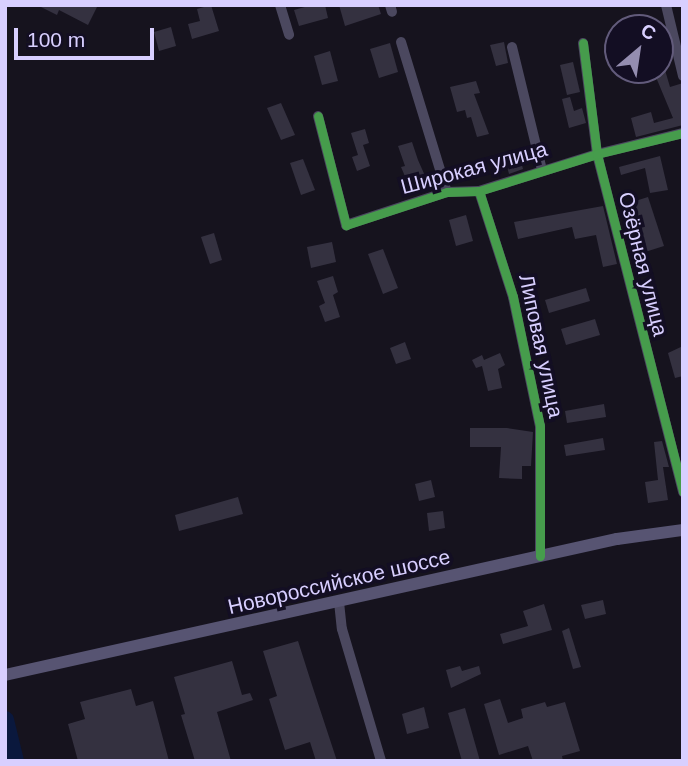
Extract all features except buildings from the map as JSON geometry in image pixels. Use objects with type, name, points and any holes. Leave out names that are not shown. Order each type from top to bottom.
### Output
[{"type":"main road","name":"Новороссийское шоссе","points":[[6,675],[617,539],[683,530]]},
{"type":"street","points":[[281,5],[289,35]]},
{"type":"street","points":[[666,5],[683,76]]},
{"type":"street","points":[[401,43],[447,192]]},
{"type":"street","name":"Озёрная улица","points":[[583,43],[597,154],[683,492]]},
{"type":"street","points":[[512,47],[542,170]]},
{"type":"street","name":"Широкая улица","points":[[318,116],[346,225],[357,224],[447,192],[479,191],[597,154],[683,133]]},
{"type":"street","name":"Липовая улица","points":[[479,191],[513,297],[540,426],[540,556]]},
{"type":"street","points":[[338,602],[342,629],[381,761]]},
{"type":"waterway","points":[[5,720],[15,761]]},
{"type":"cycle path","points":[[583,43],[597,154],[683,492]]},
{"type":"cycle path","points":[[318,116],[346,225],[447,192],[479,191],[597,154],[683,133]]},
{"type":"cycle path","points":[[479,191],[513,297],[540,426],[540,556]]}]
